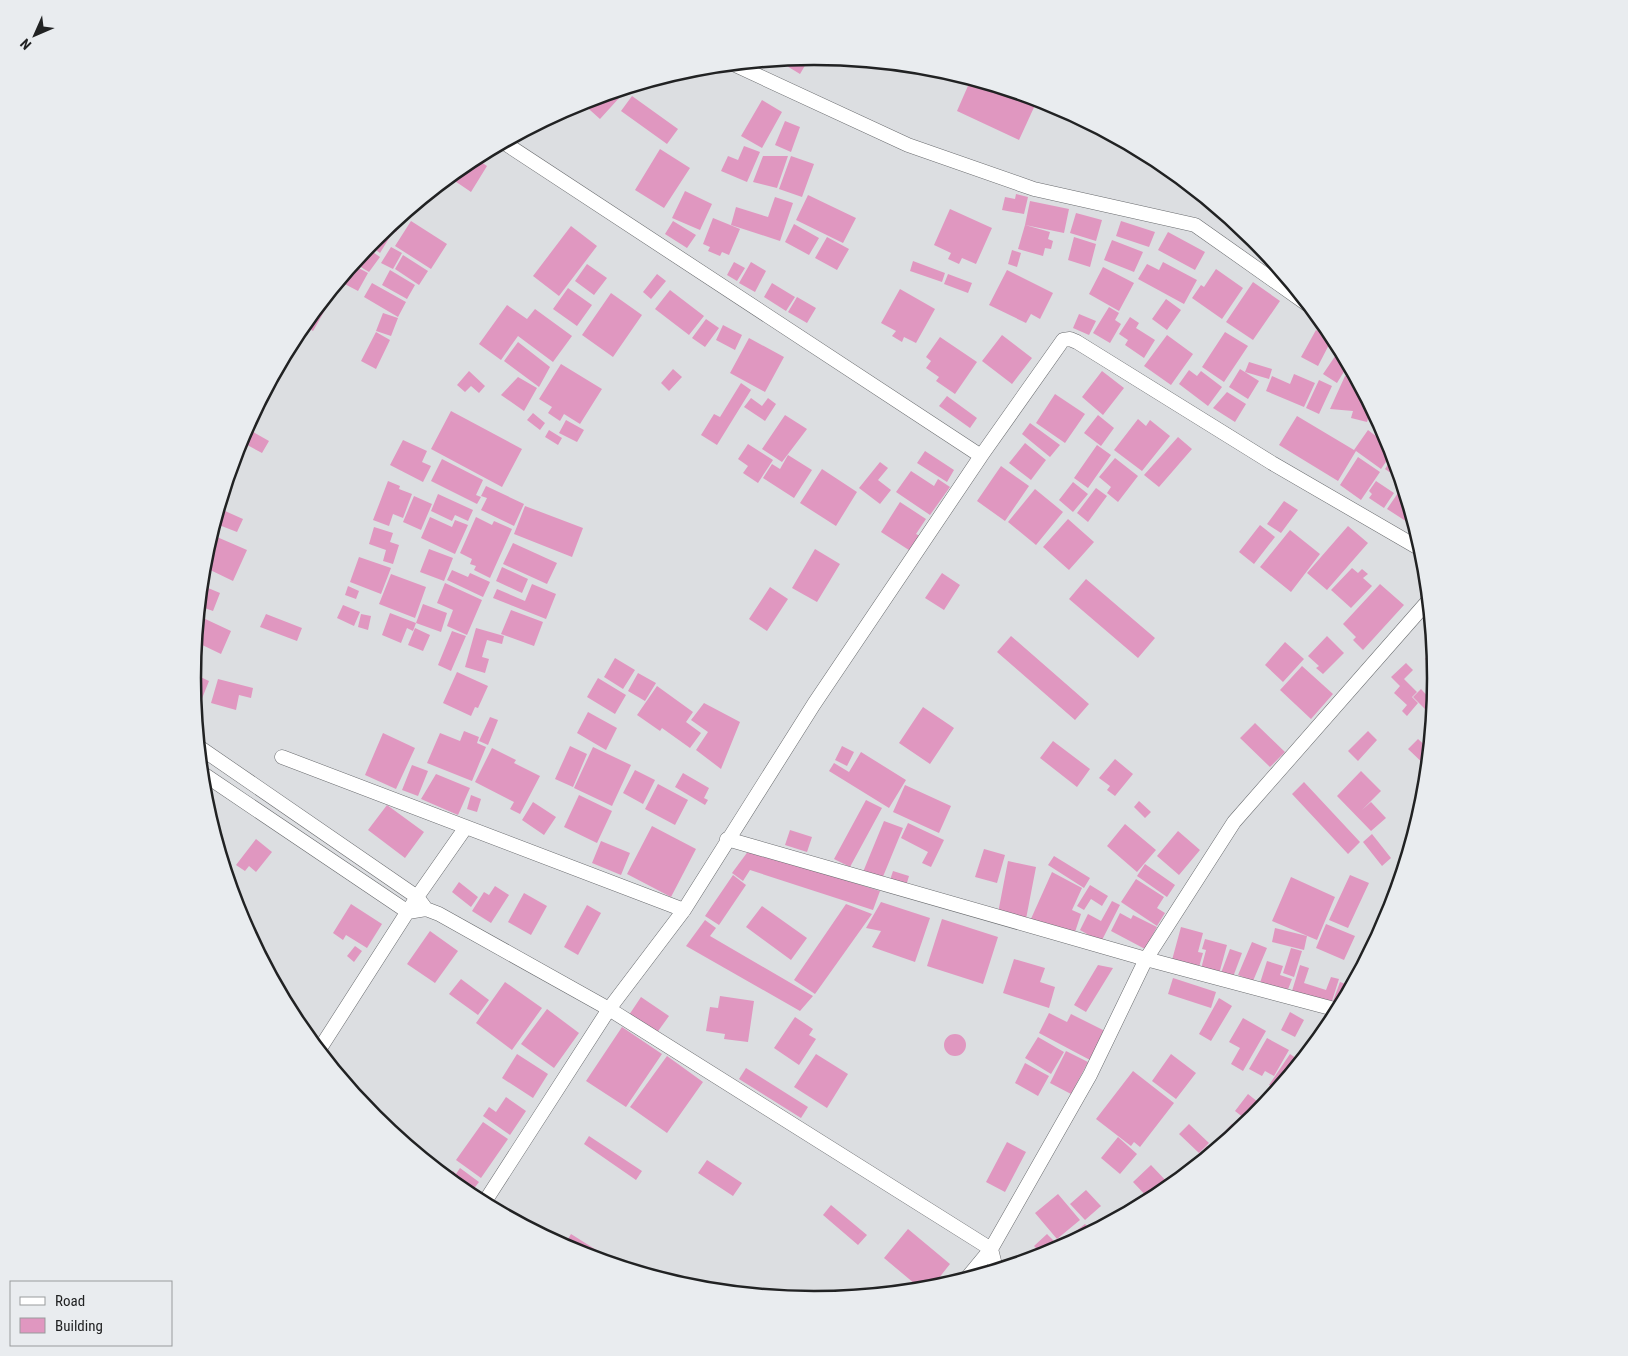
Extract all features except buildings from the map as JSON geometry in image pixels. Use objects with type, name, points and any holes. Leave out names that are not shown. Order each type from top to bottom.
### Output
[{"type":"street","points":[[744,69],[926,152],[1034,189],[1195,225],[1288,290]]},
{"type":"street","points":[[509,146],[981,456]]},
{"type":"street","points":[[488,1197],[610,1009],[684,910],[727,839],[814,704],[981,456],[1064,340],[1070,339],[1272,463],[1412,544]]},
{"type":"street","points":[[974,1270],[991,1250],[1090,1075],[1146,959],[1234,822],[1423,607]]},
{"type":"street","points":[[205,751],[418,897],[426,909]]},
{"type":"street","points":[[282,756],[684,910]]},
{"type":"street","points":[[210,778],[408,912],[426,909],[439,914],[610,1009],[991,1250],[994,1263]]},
{"type":"street","points":[[323,1044],[408,912],[466,827]]},
{"type":"street","points":[[727,839],[1146,959],[1331,1008]]}]
